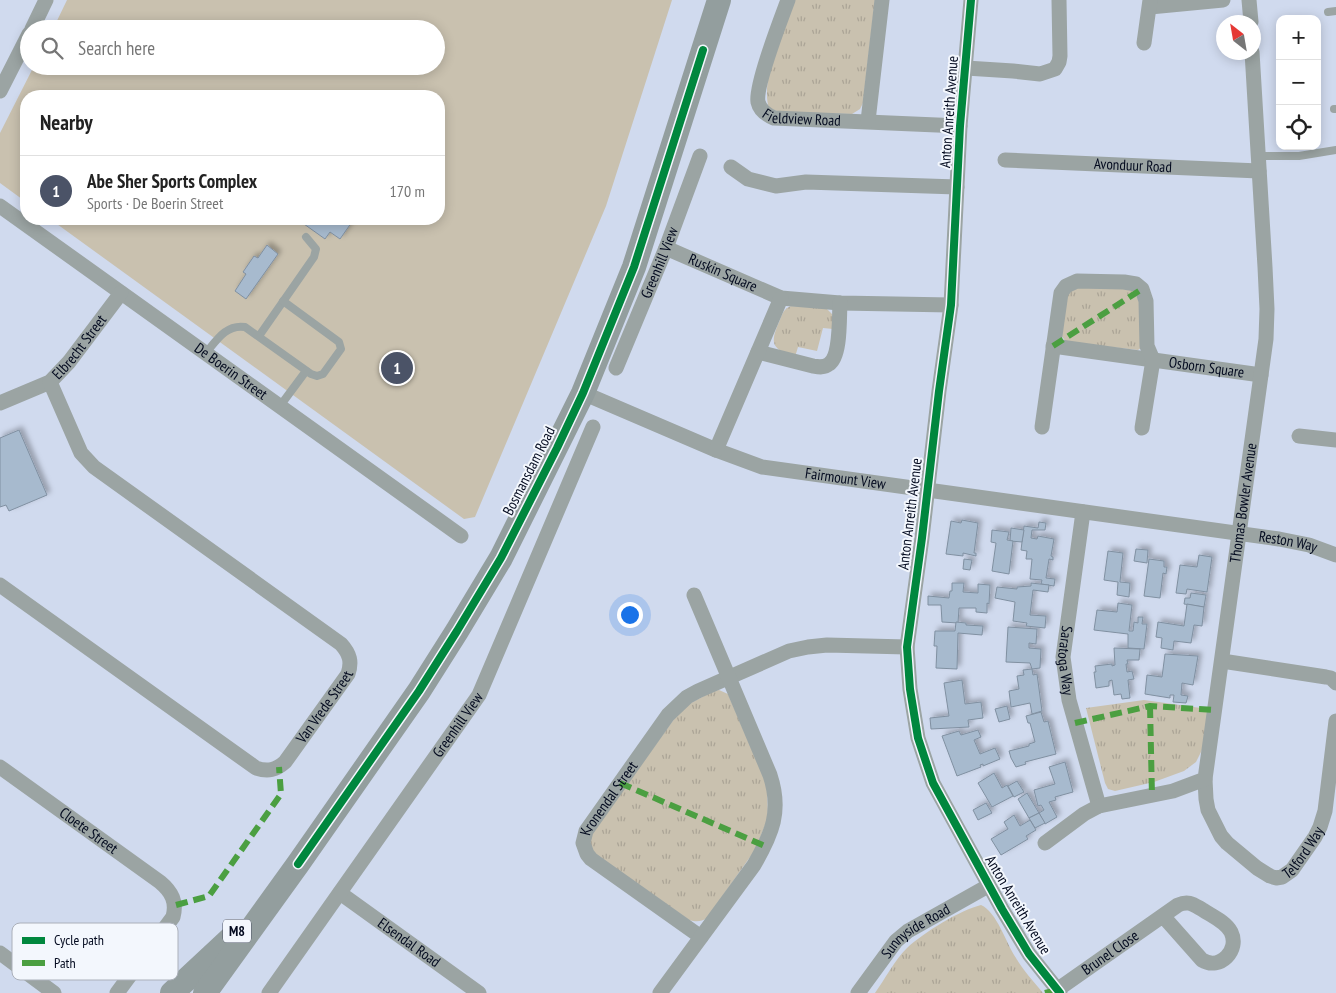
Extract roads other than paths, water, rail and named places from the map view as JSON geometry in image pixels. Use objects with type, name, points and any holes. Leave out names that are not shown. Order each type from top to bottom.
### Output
[{"type":"main road","name":"Bosmansdam Road","points":[[205,993],[298,864],[418,691],[458,631],[501,558],[583,393],[634,267],[719,0]]},
{"type":"main road","name":"Bosmansdam Road","points":[[172,993],[225,944],[298,864]]},
{"type":"street","points":[[36,20],[46,0]]},
{"type":"street","name":"Fieldview Road","points":[[788,0],[758,96],[760,107],[768,115],[774,118],[960,126]]},
{"type":"street","points":[[868,121],[882,0]]},
{"type":"street","name":"Anton Anreith Avenue","points":[[971,0],[960,126],[951,305],[907,647],[910,689],[918,738],[932,783],[988,886],[1029,954],[1059,991]]},
{"type":"street","points":[[966,68],[1040,74],[1048,73],[1055,69],[1060,56],[1059,0]]},
{"type":"street","points":[[1144,43],[1150,4],[1222,0]]},
{"type":"street","points":[[1249,0],[1250,15]]},
{"type":"street","points":[[0,91],[20,52]]},
{"type":"street","name":"Thomas Bowler Avenue","points":[[1205,779],[1266,339],[1267,309],[1253,60]]},
{"type":"street","name":"Greenhill View","points":[[616,368],[666,248],[700,156]]},
{"type":"street","name":"Avonduur Road","points":[[1005,160],[1260,172]]},
{"type":"street","points":[[731,167],[748,179],[776,186],[806,182],[957,186]]},
{"type":"street","name":"De Boerin Street","points":[[0,206],[20,220]]},
{"type":"street","name":"De Boerin Street","points":[[27,225],[461,536]]},
{"type":"street","name":"Ruskin Square","points":[[666,248],[781,298],[840,303],[951,305]]},
{"type":"street","name":"Osborn Square","points":[[1042,427],[1061,293],[1066,286],[1077,280],[1124,282],[1139,286],[1144,293],[1148,346],[1153,360],[1142,428]]},
{"type":"street","name":"Elbrecht Street","points":[[0,403],[50,382],[69,362],[121,292]]},
{"type":"street","points":[[716,450],[781,298]]},
{"type":"street","points":[[758,352],[813,366],[820,367],[830,364],[837,348],[840,303]]},
{"type":"street","name":"Osborn Square","points":[[1053,346],[1261,375]]},
{"type":"street","name":"Van Vrede Street","points":[[0,585],[256,768],[264,771],[271,770],[285,762],[348,674],[350,667],[349,655],[341,644],[94,467],[81,453],[50,382]]},
{"type":"street","name":"Fairmount View","points":[[583,393],[716,450],[762,467],[1239,534]]},
{"type":"street","name":"Greenhill View","points":[[269,993],[479,695],[593,427]]},
{"type":"street","points":[[1298,436],[1336,440]]},
{"type":"street","name":"Saratoga Way","points":[[1084,512],[1063,657],[1069,700],[1099,806]]},
{"type":"street","name":"Reston Way","points":[[1239,534],[1309,545],[1336,555]]},
{"type":"street","points":[[660,993],[754,865],[765,846],[774,822],[776,807],[775,791],[770,775],[694,595]]},
{"type":"street","name":"Kronendal Street","points":[[701,937],[591,859],[584,848],[586,830],[668,715],[687,697],[789,651],[808,646],[907,647]]},
{"type":"street","points":[[1222,661],[1326,677],[1331,678],[1336,683]]},
{"type":"street","name":"Telford Way","points":[[1205,779],[1208,810],[1221,836],[1263,872],[1276,878],[1282,877],[1292,870],[1320,828],[1336,721]]},
{"type":"street","name":"Cloete Street","points":[[0,767],[160,882],[173,898],[176,905],[173,917],[169,923]]},
{"type":"street","points":[[1046,843],[1084,814],[1099,806],[1173,791],[1205,779]]},
{"type":"street","name":"Sunnyside Road","points":[[858,993],[896,941],[908,931],[988,886]]},
{"type":"street","name":"Elsendal Road","points":[[340,893],[479,993]]},
{"type":"street","name":"Brunel Close","points":[[1059,991],[1178,905],[1190,903],[1226,926],[1233,937],[1234,942],[1231,951],[1223,960],[1213,964],[1202,960],[1163,916]]},
{"type":"street","points":[[0,953],[12,962]]},
{"type":"street","points":[[36,980],[54,993]]},
{"type":"street","name":"Cloete Street","points":[[117,993],[127,980]]},
{"type":"lane","points":[[1259,156],[1299,156],[1336,150]]},
{"type":"lane","points":[[259,336],[316,254],[316,249],[306,237]]},
{"type":"lane","points":[[206,353],[218,338],[232,328],[244,327],[306,371],[317,376],[323,374],[341,349],[341,345],[283,301]]},
{"type":"lane","points":[[280,406],[306,371]]},
{"type":"place","name":"Abe Sher Sports Complex","points":[[397,368]]}]
